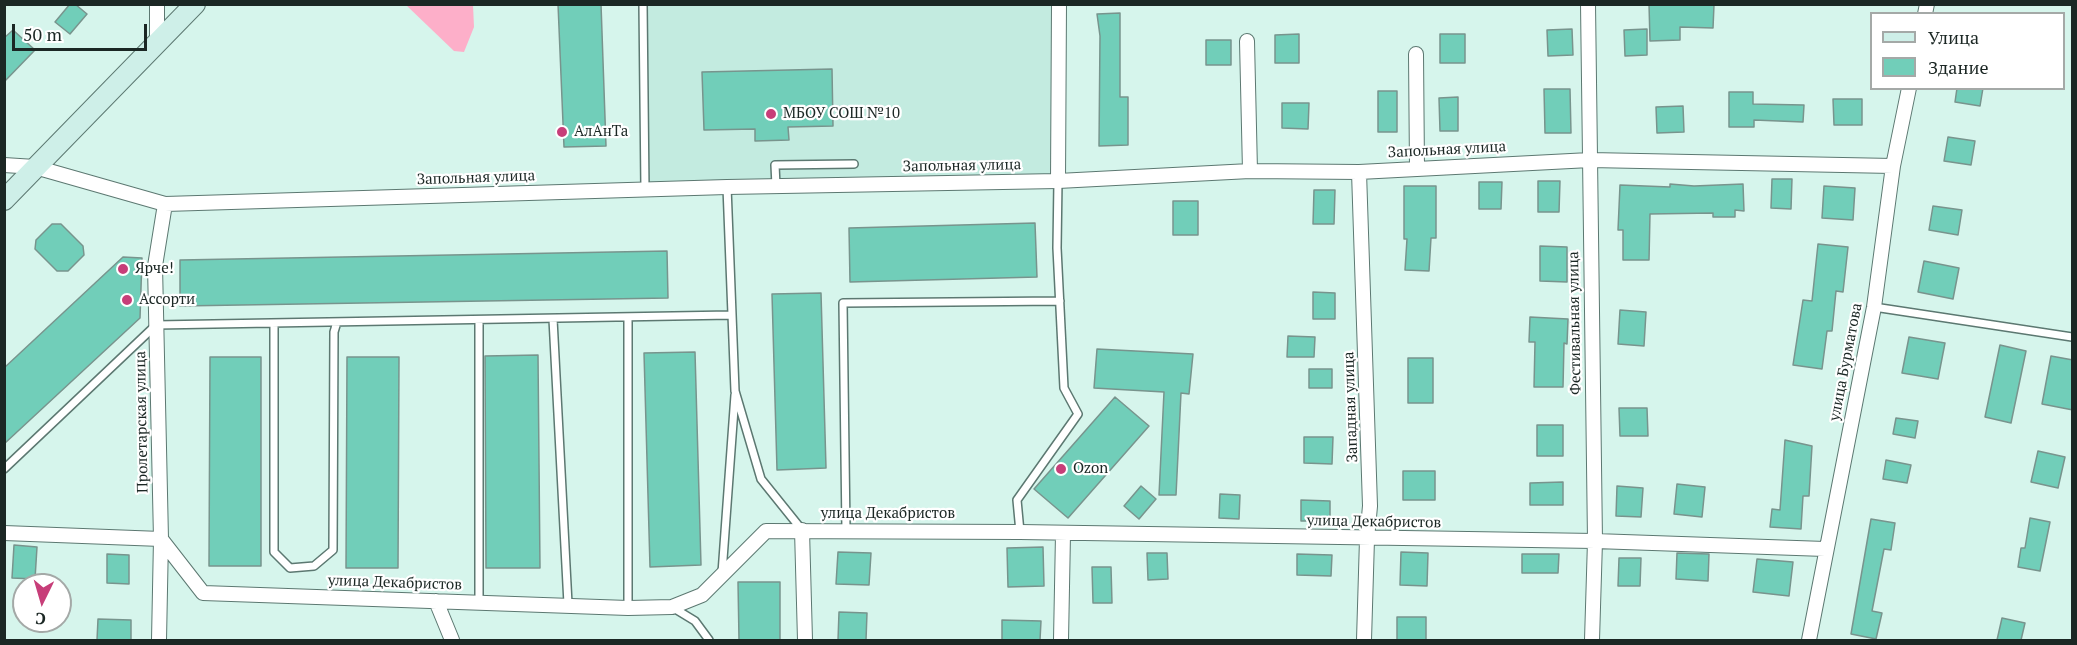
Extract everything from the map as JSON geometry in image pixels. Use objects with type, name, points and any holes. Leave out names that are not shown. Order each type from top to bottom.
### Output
[{"type":"main road","points":[[4,200],[195,4]]},
{"type":"street","points":[[157,4],[157,45]]},
{"type":"street","points":[[1058,181],[1059,4]]},
{"type":"street","name":"Фестивальная улица","points":[[1588,4],[1595,541],[1592,640]]},
{"type":"street","points":[[1248,41],[1250,171]]},
{"type":"street","points":[[1416,54],[1417,168]]},
{"type":"street","name":"улица Бурматова","points":[[1809,640],[1874,307],[1893,166],[1909,90]]},
{"type":"street","name":"Запольная улица","points":[[4,165],[35,167],[165,204],[727,187],[1058,181],[1250,171],[1359,172],[1590,160],[1893,166]]},
{"type":"street","name":"Западная улица","points":[[1359,172],[1370,506],[1364,640]]},
{"type":"street","name":"Пролетарская улица","points":[[159,640],[161,539],[155,266],[165,204]]},
{"type":"street","points":[[802,530],[805,640]]},
{"type":"street","name":"улица Декабристов","points":[[161,539],[203,593],[568,604],[628,608],[672,607],[702,595],[766,531],[1020,532],[1595,541],[1825,549]]},
{"type":"street","points":[[4,533],[161,539]]},
{"type":"street","points":[[1061,640],[1063,534]]},
{"type":"street","points":[[436,601],[452,640]]},
{"type":"lane","points":[[643,4],[645,190]]},
{"type":"lane","points":[[776,186],[775,165],[854,164]]},
{"type":"lane","points":[[1020,532],[1017,500],[1078,414],[1064,388],[1057,248],[1058,181]]},
{"type":"lane","points":[[722,575],[735,391],[727,187]]},
{"type":"lane","points":[[846,531],[843,303],[1060,301]]},
{"type":"lane","points":[[1874,307],[2073,337]]},
{"type":"lane","points":[[4,469],[156,326],[731,315]]},
{"type":"lane","points":[[628,317],[628,608]]},
{"type":"lane","points":[[553,318],[568,604]]},
{"type":"lane","points":[[479,320],[479,603]]},
{"type":"lane","points":[[274,323],[274,552],[290,568],[314,566],[333,550],[334,332],[337,322]]},
{"type":"lane","points":[[735,391],[761,479],[802,530]]},
{"type":"lane","points":[[672,607],[695,621],[709,640]]},
{"type":"shaded area","points":[[406,5],[473,5],[474,27],[464,52],[454,51]]},
{"type":"shaded area","points":[[645,5],[1054,5],[1055,182],[648,187]]},
{"type":"building","points":[[70,4],[75,4],[87,14],[70,34],[55,22]]},
{"type":"building","points":[[558,4],[601,4],[606,146],[564,147]]},
{"type":"building","points":[[1649,4],[1714,5],[1713,28],[1680,27],[1680,40],[1650,41]]},
{"type":"building","points":[[1120,13],[1120,97],[1128,97],[1128,145],[1099,146],[1100,36],[1097,14]]},
{"type":"building","points":[[1572,29],[1573,55],[1548,56],[1547,30]]},
{"type":"building","points":[[1647,29],[1647,55],[1625,56],[1624,30]]},
{"type":"building","points":[[13,30],[35,50],[4,82],[4,38]]},
{"type":"building","points":[[1299,34],[1299,63],[1275,63],[1275,35]]},
{"type":"building","points":[[1440,34],[1465,34],[1465,63],[1440,63]]},
{"type":"building","points":[[1206,40],[1231,40],[1231,65],[1206,65]]},
{"type":"building","name":"МБОУ СОШ №10","points":[[832,69],[833,126],[788,127],[789,140],[755,141],[755,129],[704,130],[702,72]]},
{"type":"building","points":[[1544,89],[1570,89],[1571,133],[1545,133]]},
{"type":"building","points":[[1957,90],[1983,90],[1980,106],[1955,102]]},
{"type":"building","points":[[1378,91],[1397,91],[1397,132],[1378,132]]},
{"type":"building","points":[[1729,92],[1753,92],[1753,104],[1804,105],[1803,122],[1754,120],[1754,127],[1729,127]]},
{"type":"building","points":[[1458,97],[1458,131],[1440,131],[1439,98]]},
{"type":"building","points":[[1833,99],[1862,99],[1862,125],[1834,125]]},
{"type":"building","points":[[1282,103],[1309,103],[1308,129],[1282,128]]},
{"type":"building","points":[[1683,106],[1684,132],[1657,133],[1656,107]]},
{"type":"building","points":[[1948,137],[1975,141],[1971,165],[1944,161]]},
{"type":"building","points":[[1772,179],[1792,179],[1791,209],[1771,208]]},
{"type":"building","points":[[1538,181],[1560,181],[1559,212],[1538,212]]},
{"type":"building","points":[[1479,182],[1502,182],[1501,209],[1479,209]]},
{"type":"building","points":[[1670,184],[1694,186],[1743,184],[1744,211],[1735,210],[1735,217],[1713,217],[1713,213],[1650,214],[1649,260],[1623,260],[1623,230],[1618,230],[1620,185],[1670,187]]},
{"type":"building","points":[[1404,186],[1436,186],[1436,238],[1431,238],[1429,271],[1405,270],[1407,239],[1404,239]]},
{"type":"building","points":[[1824,186],[1855,188],[1853,220],[1822,218]]},
{"type":"building","points":[[1314,190],[1335,190],[1334,224],[1313,224]]},
{"type":"building","points":[[1173,201],[1198,201],[1198,235],[1173,235]]},
{"type":"building","points":[[1933,206],[1962,210],[1958,235],[1929,230]]},
{"type":"building","points":[[1035,223],[1037,277],[850,282],[849,228]]},
{"type":"building","points":[[52,224],[61,224],[83,246],[84,255],[68,271],[57,271],[35,249],[36,240]]},
{"type":"building","points":[[1818,244],[1848,247],[1843,292],[1836,291],[1832,331],[1827,331],[1822,369],[1793,365],[1803,300],[1812,301]]},
{"type":"building","points":[[1540,246],[1567,247],[1567,282],[1540,281]]},
{"type":"building","points":[[667,251],[668,298],[180,306],[180,260]]},
{"type":"building","points":[[123,257],[142,258],[140,318],[4,444],[4,368]]},
{"type":"building","points":[[1924,261],[1959,268],[1953,299],[1918,292]]},
{"type":"building","points":[[1313,292],[1335,293],[1335,319],[1313,319]]},
{"type":"building","points":[[821,293],[826,468],[777,470],[772,294]]},
{"type":"building","points":[[1620,310],[1646,312],[1644,346],[1618,344]]},
{"type":"building","points":[[1530,317],[1568,319],[1567,344],[1564,343],[1563,387],[1534,387],[1535,342],[1529,342]]},
{"type":"building","points":[[1288,336],[1315,337],[1314,357],[1287,357]]},
{"type":"building","points":[[1909,337],[1945,343],[1938,379],[1902,373]]},
{"type":"building","points":[[2000,345],[2026,351],[2011,423],[1985,417]]},
{"type":"building","points":[[1097,349],[1193,354],[1189,394],[1181,393],[1176,495],[1159,495],[1164,392],[1094,388]]},
{"type":"building","points":[[695,352],[701,565],[650,567],[644,353]]},
{"type":"building","points":[[538,355],[540,568],[486,568],[485,356]]},
{"type":"building","points":[[2051,356],[2073,360],[2073,410],[2042,404]]},
{"type":"building","points":[[210,357],[261,357],[261,566],[209,566]]},
{"type":"building","points":[[347,357],[399,357],[398,568],[346,568]]},
{"type":"building","points":[[1408,358],[1433,358],[1433,403],[1408,403]]},
{"type":"building","points":[[1309,369],[1332,369],[1332,388],[1309,388]]},
{"type":"building","points":[[1115,397],[1149,426],[1068,518],[1034,489]]},
{"type":"building","points":[[1619,408],[1647,408],[1648,436],[1620,436]]},
{"type":"building","points":[[1896,418],[1918,421],[1915,438],[1893,434]]},
{"type":"building","points":[[1537,425],[1563,425],[1563,456],[1537,456]]},
{"type":"building","points":[[1304,437],[1333,437],[1332,464],[1304,463]]},
{"type":"building","points":[[1785,440],[1812,446],[1809,496],[1803,496],[1801,529],[1770,527],[1772,509],[1780,510]]},
{"type":"building","points":[[2038,451],[2065,457],[2058,488],[2031,482]]},
{"type":"building","points":[[1886,460],[1911,465],[1907,483],[1883,479]]},
{"type":"building","points":[[1403,471],[1435,471],[1435,500],[1403,500]]},
{"type":"building","points":[[1563,482],[1563,505],[1530,505],[1530,483]]},
{"type":"building","points":[[1677,484],[1705,487],[1702,517],[1674,514]]},
{"type":"building","points":[[1141,486],[1156,499],[1139,519],[1124,506]]},
{"type":"building","points":[[1617,486],[1643,488],[1641,517],[1616,516]]},
{"type":"building","points":[[1220,494],[1240,495],[1239,519],[1219,518]]},
{"type":"building","points":[[1301,500],[1330,501],[1330,521],[1301,521]]},
{"type":"building","points":[[2030,518],[2050,522],[2040,571],[2018,567],[2021,548],[2025,548]]},
{"type":"building","points":[[1871,519],[1895,523],[1891,550],[1884,549],[1872,611],[1882,613],[1876,639],[1851,634]]},
{"type":"building","points":[[14,545],[37,547],[35,573],[12,573]]},
{"type":"building","points":[[1043,547],[1044,586],[1008,587],[1007,548]]},
{"type":"building","points":[[838,552],[871,553],[869,585],[836,584]]},
{"type":"building","points":[[1401,552],[1428,553],[1427,586],[1400,585]]},
{"type":"building","points":[[1147,553],[1167,553],[1168,579],[1148,580]]},
{"type":"building","points":[[1677,553],[1709,554],[1708,581],[1676,579]]},
{"type":"building","points":[[107,554],[129,555],[129,584],[107,583]]},
{"type":"building","points":[[1297,554],[1332,555],[1331,576],[1297,575]]},
{"type":"building","points":[[1522,554],[1559,554],[1558,573],[1522,573]]},
{"type":"building","points":[[1619,558],[1641,558],[1640,586],[1618,586]]},
{"type":"building","points":[[1757,559],[1793,562],[1789,596],[1753,592]]},
{"type":"building","points":[[1092,567],[1111,567],[1112,603],[1093,603]]},
{"type":"building","points":[[738,582],[780,582],[780,640],[739,640]]},
{"type":"building","points":[[839,612],[867,613],[866,640],[838,640]]},
{"type":"building","points":[[1397,617],[1426,617],[1426,640],[1397,640]]},
{"type":"building","points":[[2002,618],[2025,623],[2021,640],[1997,640]]},
{"type":"building","points":[[98,619],[131,620],[131,640],[97,640]]},
{"type":"building","points":[[1002,620],[1041,621],[1040,640],[1002,640]]},
{"type":"place","name":"МБОУ СОШ №10","points":[[771,114]]},
{"type":"place","name":"АлАнТа","points":[[562,132]]},
{"type":"place","name":"Ярче!","points":[[123,269]]},
{"type":"place","name":"Ассорти","points":[[127,300]]},
{"type":"place","name":"Ozon","points":[[1061,469]]}]
